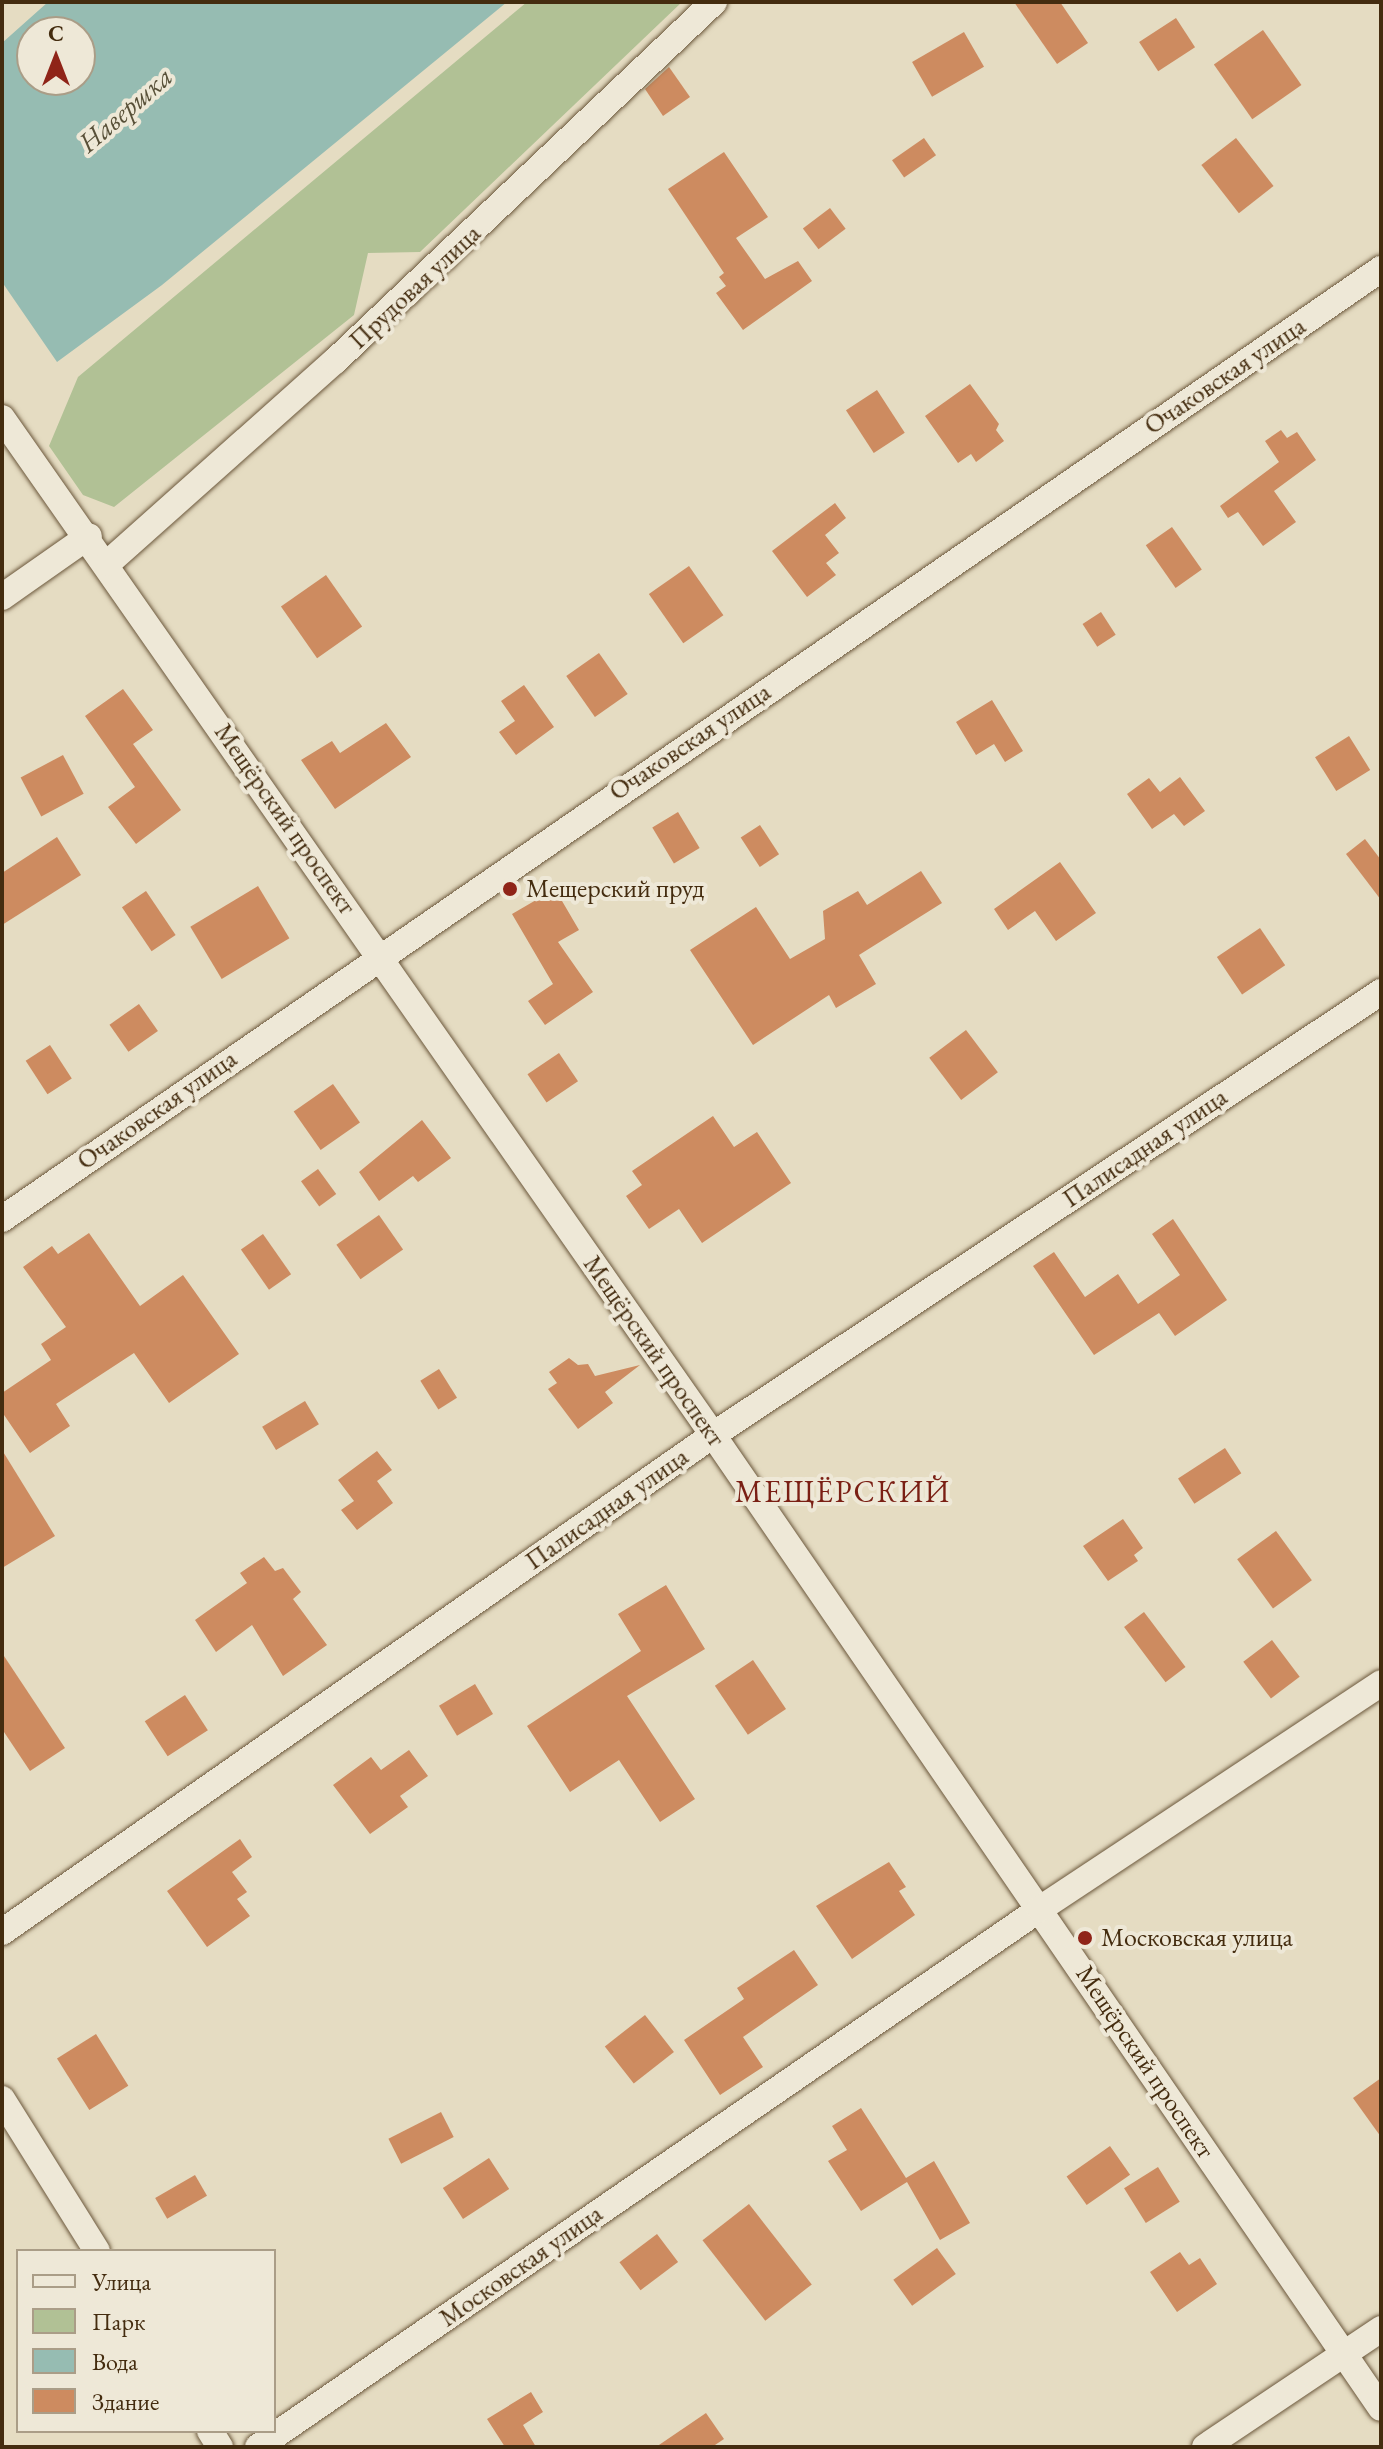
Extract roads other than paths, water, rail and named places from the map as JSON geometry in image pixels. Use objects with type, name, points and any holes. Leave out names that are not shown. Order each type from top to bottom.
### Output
[{"type":"street","name":"Прудовая улица","points":[[108,563],[335,361],[714,2]]},
{"type":"street","name":"Очаковская улица","points":[[2,1219],[379,955],[1381,269]]},
{"type":"street","name":"Мещёрский проспект","points":[[2,418],[108,563],[713,1435],[1381,2408]]},
{"type":"street","points":[[2,597],[89,536]]},
{"type":"street","name":"Палисадная улица","points":[[2,1932],[713,1435],[1381,992]]},
{"type":"street","name":"Московская улица","points":[[258,2447],[1040,1909],[1381,1683]]},
{"type":"street","points":[[2,2099],[96,2249]]},
{"type":"street","points":[[1205,2447],[1381,2329]]},
{"type":"water","name":"Навершка","points":[[48,2],[507,2],[162,285],[57,362],[2,282],[2,43],[16,31],[16,96],[96,96],[96,16],[32,16]]},
{"type":"place","name":"Мещерский пруд","points":[[510,889]]},
{"type":"place","name":"Московская улица","points":[[1085,1938]]},
{"type":"district","name":"МЕЩЁРСКИЙ","points":[[843,1492]]}]
